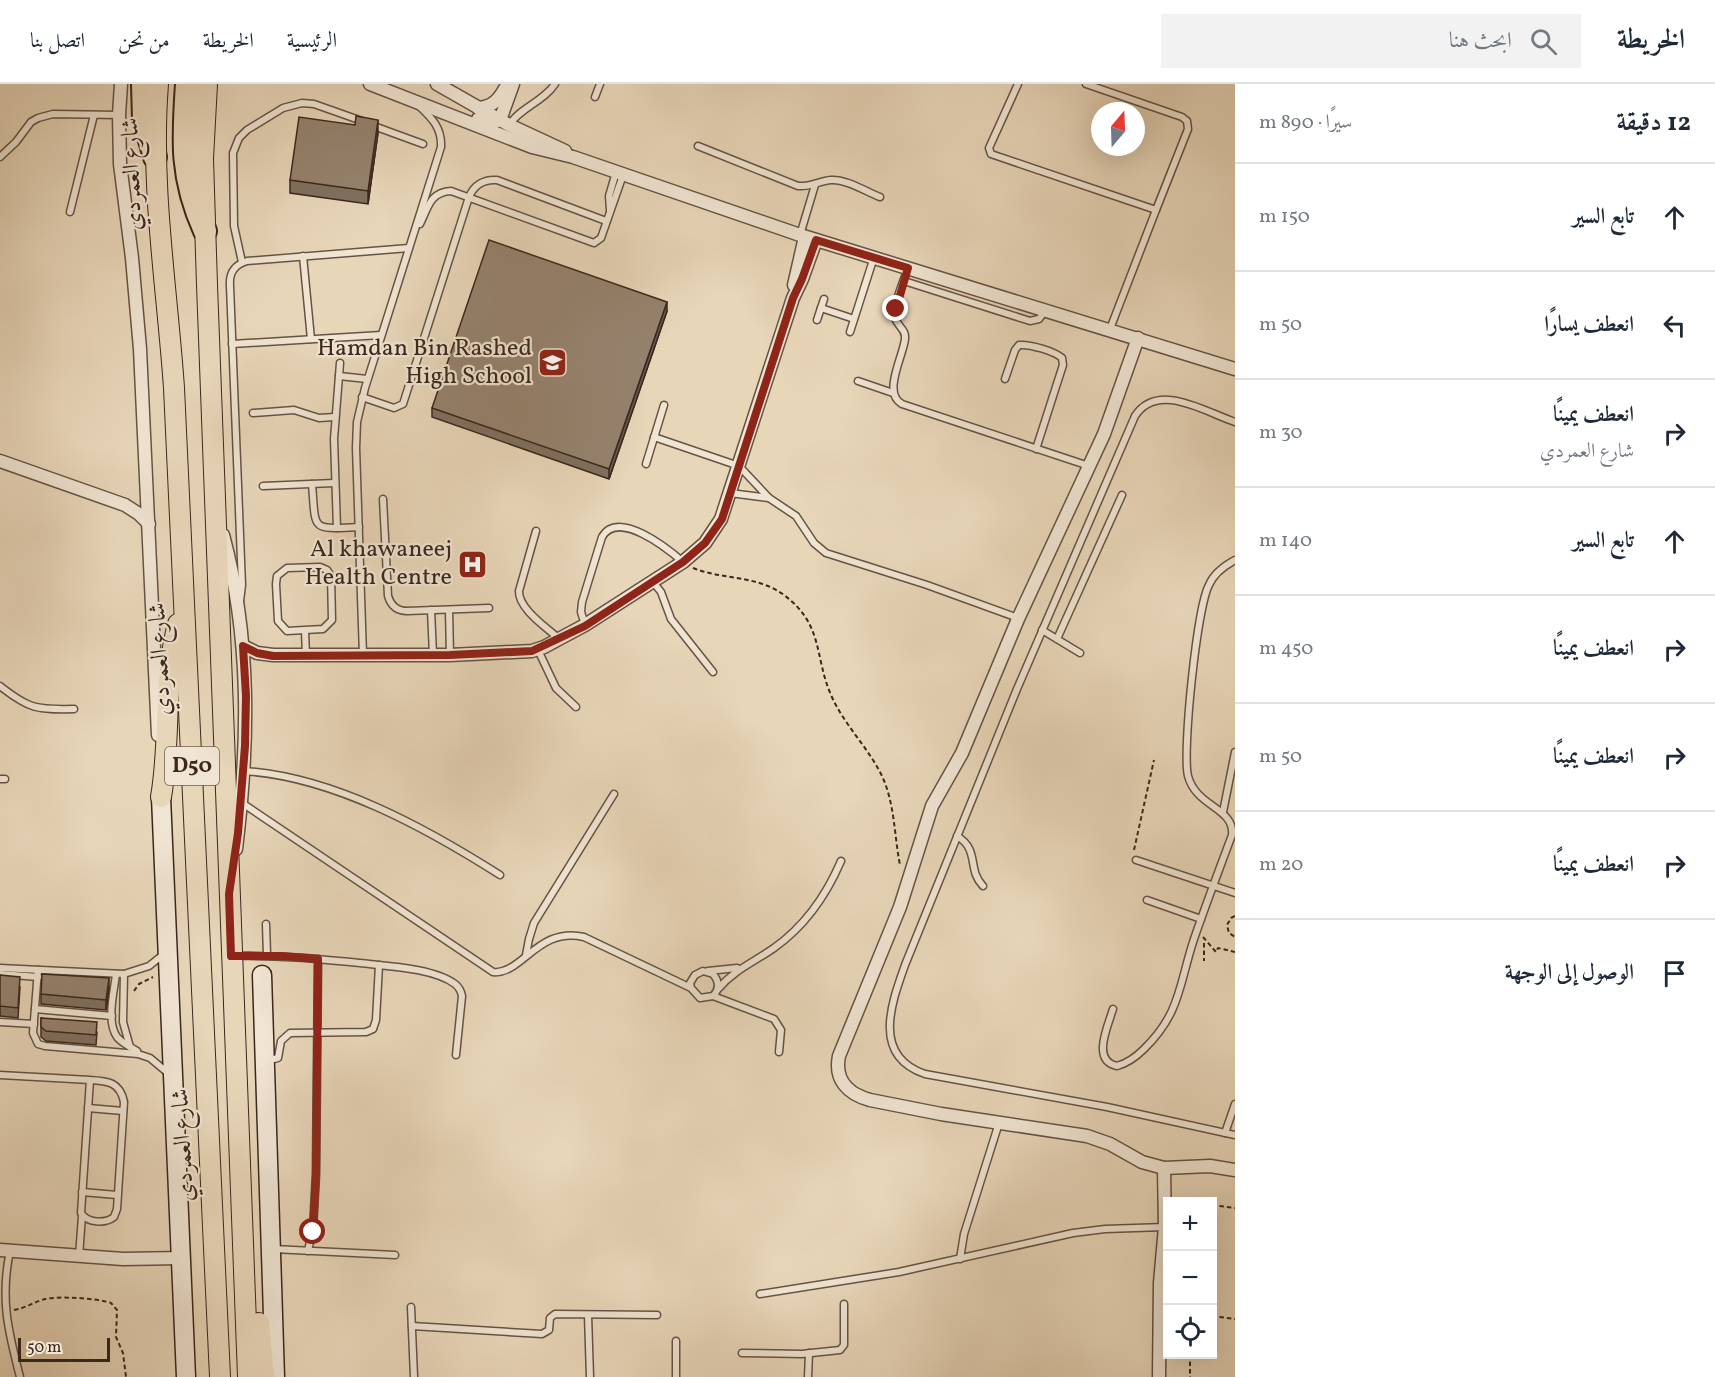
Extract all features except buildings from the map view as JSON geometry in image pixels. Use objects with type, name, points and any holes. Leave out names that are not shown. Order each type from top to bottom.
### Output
[{"type":"highway","points":[[143,84],[144,120],[155,157]]},
{"type":"highway","points":[[187,84],[184,129],[185,164],[192,199],[205,231]]},
{"type":"main road","name":"شارع العمردي","points":[[158,84],[155,157],[174,388],[220,1377]]},
{"type":"main road","name":"D50","points":[[207,84],[203,159],[205,231],[231,956],[249,1377]]},
{"type":"main road","points":[[203,159],[214,101],[220,84]]},
{"type":"main road","points":[[161,797],[166,766],[172,650],[184,604]]},
{"type":"main road","points":[[242,1222],[254,1267],[264,1377]]},
{"type":"street","points":[[121,84],[120,164],[138,326],[149,524],[186,1377]]},
{"type":"street","points":[[370,84],[532,147],[573,157],[807,237],[1235,369]]},
{"type":"street","points":[[388,84],[486,122],[505,122]]},
{"type":"street","points":[[437,84],[573,157]]},
{"type":"street","points":[[478,108],[488,106],[498,100],[508,84]]},
{"type":"street","points":[[505,122],[513,84]]},
{"type":"street","points":[[243,646],[265,655],[433,656],[538,649],[585,626],[683,562],[705,543],[717,528],[793,298],[797,267],[807,237]]},
{"type":"street","points":[[1138,338],[1117,402],[1090,466],[1018,619],[962,753],[932,806],[907,888],[839,1056],[840,1077],[853,1094],[870,1100],[1087,1136],[1110,1144],[1142,1162],[1164,1168],[1210,1166],[1235,1170]]},
{"type":"street","points":[[0,461],[125,505],[149,524]]},
{"type":"street","points":[[125,505],[136,501],[147,488]]},
{"type":"street","points":[[214,508],[229,557],[238,608],[246,696],[241,802],[229,894]]},
{"type":"street","points":[[262,975],[275,1377]]},
{"type":"street","points":[[1164,1168],[1164,1197]]},
{"type":"street","points":[[1159,1377],[1160,1283],[1163,1249]]},
{"type":"street","points":[[5,1250],[134,1259],[182,1258]]},
{"type":"lane","points":[[505,122],[544,97],[555,84]]},
{"type":"lane","points":[[596,97],[600,84]]},
{"type":"lane","points":[[1018,84],[989,148],[991,154],[1156,210]]},
{"type":"lane","points":[[1086,84],[1182,117],[1187,121],[1188,129],[1110,329]]},
{"type":"lane","points":[[363,655],[357,435],[362,397],[441,141],[436,123],[414,102]]},
{"type":"lane","points":[[242,262],[234,226],[233,153],[236,142],[247,130],[289,106],[308,103],[320,105],[423,144]]},
{"type":"lane","points":[[0,157],[16,142],[31,122],[38,118],[53,114],[119,116]]},
{"type":"lane","points":[[70,212],[94,115]]},
{"type":"lane","points":[[698,146],[793,184],[815,185],[836,180],[880,197]]},
{"type":"lane","points":[[414,231],[423,219],[428,204],[436,196],[451,192],[590,243],[599,240],[610,210],[609,196],[620,174]]},
{"type":"lane","points":[[362,397],[394,408],[400,406],[404,401],[469,197],[478,185],[497,180],[606,221]]},
{"type":"lane","points":[[807,237],[815,185]]},
{"type":"lane","points":[[238,608],[242,585],[230,277],[234,268],[242,262],[409,248]]},
{"type":"lane","points":[[303,256],[310,339]]},
{"type":"lane","points":[[850,333],[874,257]]},
{"type":"lane","points":[[908,268],[895,317],[904,330],[905,339],[893,393],[896,400],[902,404],[1090,466]]},
{"type":"lane","points":[[904,281],[1030,321],[1039,319],[1046,311]]},
{"type":"lane","points":[[817,320],[824,298]]},
{"type":"lane","points":[[821,308],[854,319]]},
{"type":"lane","points":[[232,344],[381,335]]},
{"type":"lane","points":[[1005,379],[1019,345],[1047,351],[1062,358],[1036,449]]},
{"type":"lane","points":[[337,528],[334,483],[335,417],[340,363]]},
{"type":"lane","points":[[339,376],[368,379]]},
{"type":"lane","points":[[858,381],[893,393]]},
{"type":"lane","points":[[1235,422],[1167,398],[1154,400],[1138,411],[1042,630],[957,836],[892,1001],[890,1032],[895,1050],[904,1063],[925,1074],[1107,1107],[1235,1135]]},
{"type":"lane","points":[[646,464],[664,405]]},
{"type":"lane","points":[[253,412],[294,410],[319,418],[335,417]]},
{"type":"lane","points":[[654,437],[739,466],[769,498],[796,516],[814,543],[826,553],[918,582],[1018,619]]},
{"type":"lane","points":[[262,486],[334,483]]},
{"type":"lane","points":[[312,484],[317,524],[326,528],[359,527]]},
{"type":"lane","points":[[730,493],[769,498]]},
{"type":"lane","points":[[1057,639],[1122,495]]},
{"type":"lane","points":[[383,499],[390,602],[393,606],[402,611],[489,608]]},
{"type":"lane","points":[[585,626],[581,612],[582,602],[602,537],[608,529],[618,526],[636,532],[661,544],[683,562]]},
{"type":"lane","points":[[536,531],[519,598],[524,606],[558,638]]},
{"type":"lane","points":[[1113,1010],[1102,1050],[1108,1063],[1117,1066],[1128,1062],[1158,1035],[1178,1000],[1197,930],[1233,830],[1230,820],[1223,812],[1200,797],[1194,790],[1187,765],[1193,680],[1205,595],[1214,576],[1235,560]]},
{"type":"lane","points":[[320,567],[327,570],[331,576],[332,620],[323,629],[305,631],[287,631],[280,626],[276,580],[280,572],[287,568],[320,567]]},
{"type":"lane","points":[[653,581],[661,592],[671,619],[713,672]]},
{"type":"lane","points":[[431,610],[433,656]]},
{"type":"lane","points":[[449,610],[450,655]]},
{"type":"lane","points":[[1042,630],[1080,653]]},
{"type":"lane","points":[[305,631],[306,655]]},
{"type":"lane","points":[[538,649],[556,688],[576,707]]},
{"type":"lane","points":[[0,686],[17,700],[36,708],[74,709]]},
{"type":"lane","points":[[1223,812],[1235,752]]},
{"type":"lane","points":[[243,771],[267,773],[305,781],[373,806],[422,828],[500,875]]},
{"type":"lane","points":[[526,955],[534,923],[614,794]]},
{"type":"lane","points":[[241,802],[497,973],[504,971],[556,936],[575,934],[691,988]]},
{"type":"lane","points":[[957,836],[970,847],[974,858],[975,874],[983,886]]},
{"type":"lane","points":[[1136,860],[1235,893]]},
{"type":"lane","points":[[713,996],[741,968],[773,949],[802,924],[825,895],[842,861]]},
{"type":"lane","points":[[1147,900],[1201,919]]},
{"type":"lane","points":[[266,924],[267,955]]},
{"type":"lane","points":[[0,974],[124,974],[149,966],[168,950]]},
{"type":"lane","points":[[231,956],[267,955],[379,965],[429,974],[452,982],[459,988],[462,996],[456,1055]]},
{"type":"lane","points":[[308,1251],[313,1228],[316,1174],[318,959]]},
{"type":"lane","points":[[264,1062],[278,1058],[280,1041],[286,1035],[366,1032],[373,1029],[376,1020],[379,965]]},
{"type":"lane","points":[[0,968],[38,973]]},
{"type":"lane","points":[[741,968],[703,971],[694,975],[690,983],[691,988],[700,998],[713,996],[774,1019],[781,1030],[779,1052]]},
{"type":"lane","points":[[708,971],[717,978],[718,989]]},
{"type":"lane","points":[[38,973],[34,1037],[41,1046],[144,1055]]},
{"type":"lane","points":[[116,974],[112,1016],[117,1037],[155,1061],[174,1078]]},
{"type":"lane","points":[[124,974],[123,1022],[130,1047]]},
{"type":"lane","points":[[35,1009],[112,1016]]},
{"type":"lane","points":[[0,1022],[34,1024]]},
{"type":"lane","points":[[0,1076],[110,1082],[118,1086],[123,1093],[116,1213],[111,1220],[88,1220],[82,1216]]},
{"type":"lane","points":[[79,1256],[90,1080]]},
{"type":"lane","points":[[1225,1133],[1235,1104]]},
{"type":"lane","points":[[88,1108],[123,1111]]},
{"type":"lane","points":[[960,1259],[964,1234],[999,1122]]},
{"type":"lane","points":[[82,1192],[117,1195]]},
{"type":"lane","points":[[760,1294],[860,1279],[1073,1233],[1104,1229],[1163,1227]]},
{"type":"lane","points":[[270,1249],[395,1255]]},
{"type":"lane","points":[[5,1250],[5,1310],[20,1377]]},
{"type":"lane","points":[[742,1353],[837,1351],[843,1347],[844,1304]]},
{"type":"lane","points":[[411,1307],[414,1377]]},
{"type":"lane","points":[[412,1326],[543,1334],[549,1330],[550,1318],[553,1315],[657,1315]]},
{"type":"lane","points":[[588,1315],[590,1377]]},
{"type":"lane","points":[[676,1341],[676,1377]]},
{"type":"lane","points":[[808,1377],[809,1353]]},
{"type":"path","points":[[683,562],[712,574],[763,583],[783,595],[802,613],[817,640],[831,696],[844,719],[865,746],[883,778],[894,819],[901,869],[907,888]]},
{"type":"path","points":[[1136,860],[1132,858],[1154,760]]},
{"type":"path","points":[[1235,916],[1227,925],[1229,933],[1235,937]]},
{"type":"path","points":[[1197,930],[1216,952],[1218,948],[1235,952]]},
{"type":"path","points":[[1203,937],[1204,961]]},
{"type":"path","points":[[132,997],[139,984],[153,976],[149,966]]},
{"type":"path","points":[[1217,1206],[1235,1208]]},
{"type":"path","points":[[5,1310],[20,1309],[49,1298],[111,1303],[117,1310],[116,1337],[123,1353],[126,1377]]},
{"type":"path","points":[[1217,1317],[1235,1319]]},
{"type":"path","points":[[1190,1359],[1190,1377]]},
{"type":"place","name":"Hamdan Bin Rashed High School","points":[[553,363]]},
{"type":"place","name":"Al khawaneej Health Centre","points":[[473,564]]},
{"type":"route","points":[[313,1232],[316,1174],[318,959],[231,956],[229,894],[238,833],[245,746],[246,696],[243,646],[257,653],[273,656],[450,655],[532,651],[585,626],[683,562],[705,543],[717,528],[722,519],[793,298],[816,240],[908,268],[896,309]]}]
